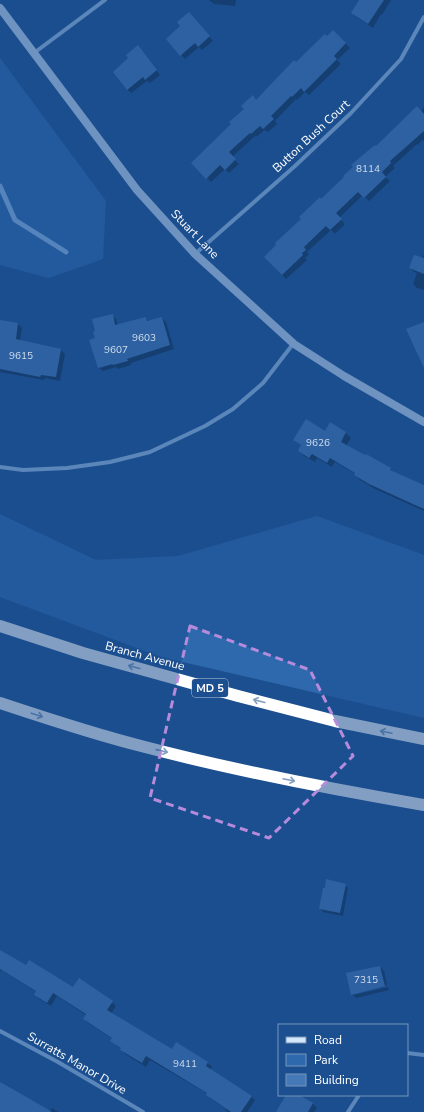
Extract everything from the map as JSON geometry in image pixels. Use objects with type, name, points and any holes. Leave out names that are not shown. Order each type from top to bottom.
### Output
[{"type":"highway","name":"Branch Avenue","points":[[0,626],[83,653],[238,696],[334,721],[424,739]]},
{"type":"highway","points":[[0,703],[151,749],[229,768],[342,791],[424,805]]},
{"type":"street","points":[[34,52],[104,0]]},
{"type":"street","name":"Stuart Lane","points":[[0,8],[137,190],[195,254],[294,344],[344,376],[424,422]]},
{"type":"street","name":"Button Bush Court","points":[[195,254],[295,166],[351,113],[401,59],[424,17]]},
{"type":"street","points":[[0,467],[23,470],[67,468],[110,462],[150,452],[205,426],[233,409],[263,383],[294,344]]},
{"type":"street","name":"Surratts Manor Drive","points":[[0,1031],[58,1062],[143,1112]]},
{"type":"street","points":[[408,1053],[424,1055]]},
{"type":"street","points":[[348,1112],[358,1096]]},
{"type":"highlighted area","points":[[190,626],[310,670],[353,756],[269,838],[150,798]]},
{"type":"green space","points":[[0,58],[106,201],[103,259],[49,278],[0,265]]},
{"type":"green space","points":[[0,514],[96,560],[178,556],[317,516],[424,555],[424,718],[161,657],[0,597]]},
{"type":"building","points":[[359,0],[384,0],[368,24],[351,13]]},
{"type":"building","points":[[189,12],[210,36],[198,47],[195,43],[180,56],[166,39],[180,26],[177,22]]},
{"type":"building","points":[[333,30],[346,43],[334,56],[337,59],[304,92],[301,88],[292,97],[291,96],[271,116],[274,119],[263,129],[260,126],[229,152],[236,159],[225,170],[220,165],[206,179],[191,163],[231,124],[229,122],[244,109],[241,106],[253,95],[256,100],[294,60],[296,62],[325,34],[327,36]]},
{"type":"building","points":[[138,45],[157,70],[145,80],[143,77],[127,90],[113,72],[128,58],[126,55]]},
{"type":"building","points":[[417,106],[424,114],[424,131],[390,161],[391,163],[382,172],[386,177],[364,198],[358,192],[336,213],[342,219],[330,230],[326,226],[304,247],[306,250],[302,253],[303,255],[282,275],[264,257],[276,245],[275,243],[301,219],[299,217],[344,177],[343,176],[353,167],[351,165],[375,145],[376,146]]},
{"type":"building","points":[[414,255],[424,258],[424,274],[409,268]]},
{"type":"building","points":[[113,314],[115,325],[146,317],[147,321],[162,317],[170,345],[127,359],[128,361],[98,368],[89,340],[95,338],[92,319]]},
{"type":"building","points":[[0,320],[18,323],[16,339],[61,349],[56,377],[41,375],[40,377],[0,369]]},
{"type":"building","points":[[424,322],[424,368],[406,329]]},
{"type":"building","points":[[306,419],[325,431],[330,422],[346,432],[341,442],[391,468],[390,470],[424,485],[424,509],[369,484],[354,475],[355,473],[330,458],[327,463],[312,454],[309,458],[298,451],[301,445],[293,440]]},
{"type":"building","points":[[326,879],[346,884],[340,913],[319,909]]},
{"type":"building","points":[[0,950],[26,965],[29,960],[73,987],[79,978],[113,1001],[107,1010],[172,1049],[176,1042],[208,1062],[206,1066],[252,1096],[241,1112],[231,1112],[206,1095],[207,1093],[146,1056],[142,1063],[120,1050],[121,1048],[110,1041],[112,1038],[83,1019],[86,1014],[53,993],[47,1003],[34,995],[36,991],[0,969]]},
{"type":"building","points":[[380,966],[385,986],[351,995],[346,973]]},
{"type":"building","points":[[0,1082],[30,1099],[52,1112],[0,1112]]},
{"type":"building","points":[[285,1096],[301,1096],[313,1103],[308,1112],[276,1112]]},
{"type":"waterway","points":[[0,186],[15,220],[66,252]]}]
